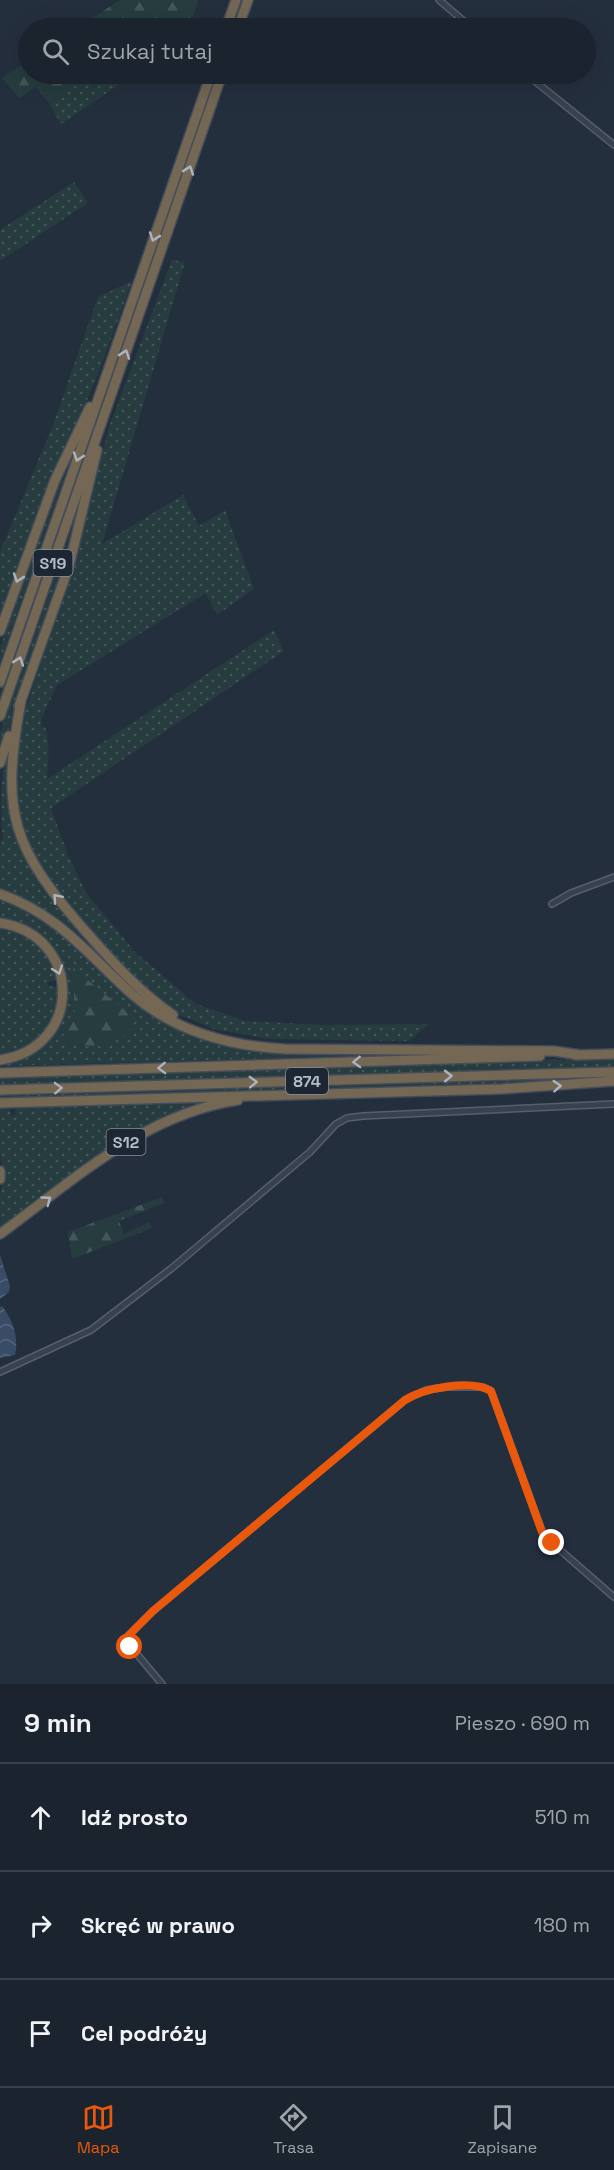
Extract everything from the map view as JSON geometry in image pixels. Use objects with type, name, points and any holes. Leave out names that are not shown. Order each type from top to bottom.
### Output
[{"type":"highway","points":[[230,18],[236,0]]},
{"type":"highway","points":[[242,18],[248,0]]},
{"type":"highway","name":"S19","points":[[0,682],[208,84]]},
{"type":"highway","name":"S19","points":[[0,716],[219,84]]},
{"type":"highway","points":[[0,631],[55,480],[104,382]]},
{"type":"highway","points":[[0,763],[77,540],[106,410]]},
{"type":"highway","points":[[21,701],[11,752],[10,792],[19,836],[33,866],[52,893],[139,990],[209,1037]]},
{"type":"highway","points":[[0,894],[26,905],[57,923],[89,950],[134,995],[158,1013],[209,1037],[235,1045],[285,1049],[554,1051],[580,1055],[614,1054]]},
{"type":"highway","points":[[0,923],[28,931],[41,940],[58,966],[63,989],[60,1014],[45,1039],[27,1053],[0,1060]]},
{"type":"highway","name":"874","points":[[0,1073],[580,1055]]},
{"type":"highway","name":"874","points":[[0,1090],[614,1072]]},
{"type":"highway","name":"S12","points":[[0,1234],[125,1143],[158,1123],[197,1108],[273,1095],[501,1089],[614,1081]]},
{"type":"highway","points":[[0,1102],[273,1095]]},
{"type":"highway","points":[[0,1170],[0,1179]]},
{"type":"street","points":[[439,0],[460,18]]},
{"type":"street","points":[[538,84],[614,145]]},
{"type":"street","points":[[552,904],[572,893],[614,877]]},
{"type":"street","points":[[0,1372],[91,1330],[180,1261],[310,1152],[342,1120],[363,1116],[614,1104]]},
{"type":"street","points":[[162,1684],[127,1641],[134,1630],[396,1407],[426,1390],[468,1386],[491,1391],[542,1532],[614,1597]]},
{"type":"green space","points":[[120,0],[197,0],[198,2],[192,18],[92,18]]},
{"type":"green space","points":[[18,68],[18,84],[77,84],[49,103],[36,87],[19,98],[2,78]]},
{"type":"green space","points":[[77,84],[120,84],[61,124],[49,103]]},
{"type":"green space","points":[[74,182],[88,203],[0,261],[0,230]]},
{"type":"green space","points":[[172,260],[185,262],[102,544],[183,495],[199,526],[225,510],[254,589],[217,615],[206,593],[57,685],[41,720],[42,728],[45,726],[49,749],[47,779],[274,630],[284,651],[51,808],[68,855],[87,894],[135,952],[196,1004],[245,1021],[323,1025],[429,1024],[409,1041],[270,1039],[214,1029],[180,1015],[137,983],[58,894],[24,838],[13,784],[19,731],[81,539],[109,427]]},
{"type":"green space","points":[[132,281],[98,374],[33,528],[0,620],[0,552],[53,425],[98,297]]},
{"type":"green space","points":[[127,328],[130,329],[0,703],[0,693]]},
{"type":"green space","points":[[79,435],[0,662],[0,648],[50,500]]},
{"type":"green space","points":[[86,490],[73,543],[0,754],[0,733]]},
{"type":"green space","points":[[7,756],[8,788],[19,841],[30,863],[58,905],[97,950],[50,912],[0,888],[0,841],[3,840],[1,796]]},
{"type":"green space","points":[[0,899],[27,910],[62,931],[124,991],[199,1038],[225,1046],[260,1052],[421,1054],[0,1066],[0,1062],[14,1061],[43,1045],[59,1023],[63,1012],[63,972],[27,928],[0,921]]},
{"type":"green space","points":[[0,928],[29,939],[44,951],[54,968],[57,979],[48,982],[48,986],[59,987],[54,1012],[43,1033],[26,1048],[0,1055]]},
{"type":"green space","points":[[73,968],[133,1017],[135,1021],[123,1036],[115,1041],[96,1046],[66,1043],[63,1036],[75,1016]]},
{"type":"green space","points":[[614,1058],[614,1068],[0,1086],[0,1076]]},
{"type":"green space","points":[[590,1078],[547,1084],[0,1100],[0,1096]]},
{"type":"green space","points":[[213,1099],[161,1118],[136,1131],[0,1231],[0,1195],[4,1175],[0,1152],[0,1106],[9,1107],[11,1116],[15,1115],[16,1106]]},
{"type":"green space","points":[[162,1197],[164,1203],[119,1221],[124,1234],[150,1222],[152,1228],[72,1259],[68,1232]]},
{"type":"water","points":[[0,1255],[10,1286],[9,1292],[0,1299]]},
{"type":"water","points":[[2,1306],[14,1329],[16,1349],[15,1355],[0,1358],[0,1307]]},
{"type":"route","points":[[130,1647],[127,1641],[128,1636],[153,1611],[405,1400],[426,1390],[468,1386],[488,1388],[491,1391],[542,1532],[552,1543]]}]
